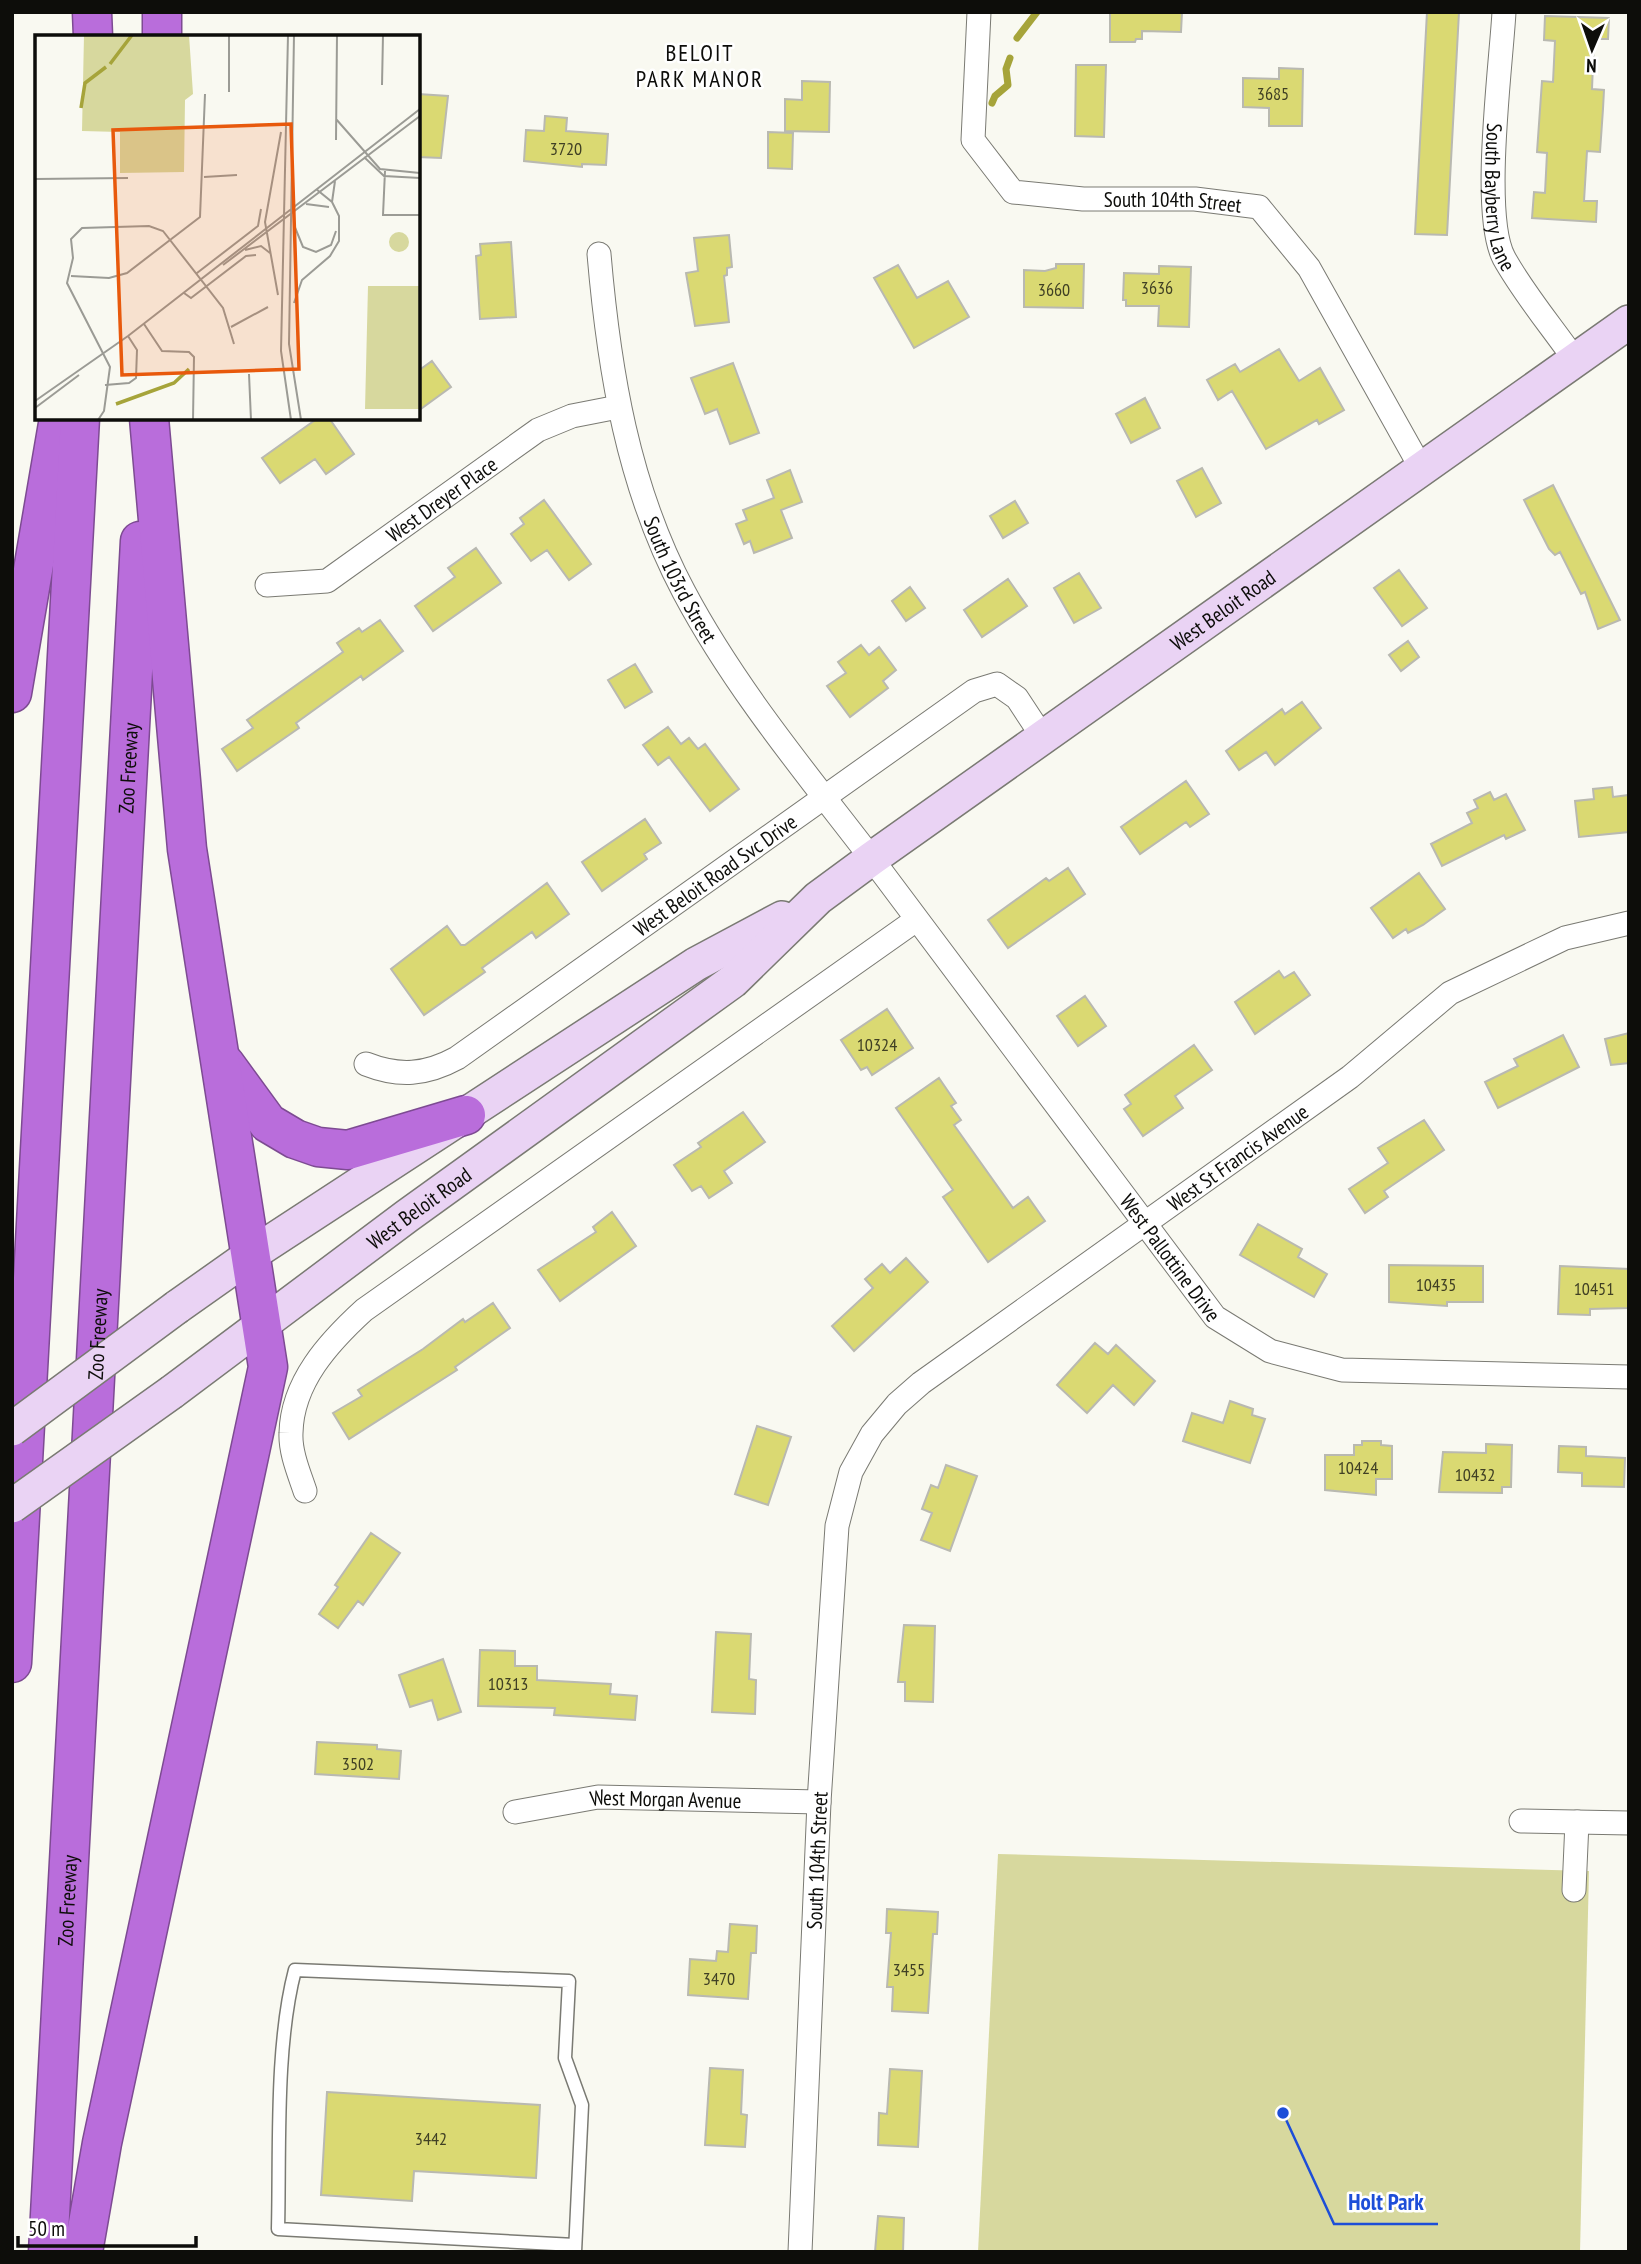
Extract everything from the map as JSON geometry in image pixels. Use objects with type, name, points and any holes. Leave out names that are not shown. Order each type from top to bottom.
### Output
[{"type":"highway","points":[[92,12],[93,35]]},
{"type":"highway","points":[[162,12],[162,35]]},
{"type":"highway","points":[[12,693],[59,420]]},
{"type":"highway","points":[[12,1663],[80,420]]},
{"type":"highway","points":[[82,2252],[102,2143],[268,1367],[187,849],[148,420]]},
{"type":"highway","name":"Zoo Freeway","points":[[48,2252],[148,420]]},
{"type":"highway","points":[[218,1054],[268,1123],[295,1139],[318,1147],[348,1150],[466,1115]]},
{"type":"highway","points":[[12,1483],[18,1553]]},
{"type":"main road","name":"West Beloit Road","points":[[12,1429],[251,1254],[696,964],[818,898],[1042,736],[1629,322]]},
{"type":"main road","name":"West Beloit Road","points":[[12,1506],[733,981],[818,898]]},
{"type":"street","name":"South 104th Street","points":[[979,12],[973,140],[1013,192],[1083,199],[1195,199],[1259,207],[1309,268],[1421,468]]},
{"type":"street","name":"South Bayberry Lane","points":[[1504,12],[1493,191],[1494,228],[1503,257],[1574,360]]},
{"type":"street","name":"South 103rd Street","points":[[599,254],[607,344],[618,407],[643,494],[683,591],[720,654],[823,799],[871,859]]},
{"type":"street","name":"West Dreyer Place","points":[[267,585],[327,581],[538,430],[572,416],[618,407]]},
{"type":"street","name":"West Beloit Road Svc Drive","points":[[366,1064],[385,1071],[411,1073],[436,1070],[446,1064],[974,691],[997,684],[1017,698],[1042,736]]},
{"type":"street","name":"West Pallottine Drive","points":[[871,859],[1215,1317],[1270,1351],[1342,1370],[1629,1377]]},
{"type":"street","points":[[305,1491],[293,1453],[292,1419],[304,1384],[336,1336],[364,1310],[916,920]]},
{"type":"street","name":"West St Francis Avenue","points":[[851,1472],[872,1434],[911,1391],[1350,1077],[1450,993],[1564,938],[1629,923]]},
{"type":"street","name":"South 104th Street","points":[[800,2252],[819,1802],[837,1526],[851,1472]]},
{"type":"street","name":"West Morgan Avenue","points":[[515,1812],[598,1797],[819,1802]]},
{"type":"street","points":[[1521,1821],[1629,1823]]},
{"type":"street","points":[[1574,1890],[1577,1822]]},
{"type":"lane","points":[[295,1970],[569,1981],[565,2058],[582,2105],[575,2248],[278,2229],[288,1997],[295,1970]]},
{"type":"green space","points":[[998,1854],[1589,1871],[1580,2252],[978,2252]]},
{"type":"building","points":[[1110,12],[1182,12],[1181,32],[1142,31],[1142,39],[1136,39],[1135,42],[1110,42]]},
{"type":"building","points":[[1427,12],[1459,12],[1447,235],[1415,234]]},
{"type":"building","points":[[1545,16],[1609,18],[1608,39],[1594,39],[1592,89],[1604,90],[1603,109],[1600,152],[1587,151],[1584,201],[1597,201],[1596,222],[1532,218],[1534,192],[1545,193],[1547,153],[1537,152],[1542,81],[1553,82],[1555,41],[1544,40]]},
{"type":"building","points":[[1076,65],[1106,65],[1104,137],[1075,136]]},
{"type":"building","points":[[1279,68],[1303,69],[1302,126],[1269,126],[1269,108],[1243,107],[1243,78],[1279,79]]},
{"type":"building","points":[[802,81],[830,82],[829,132],[785,131],[785,99],[802,100]]},
{"type":"building","points":[[420,94],[448,96],[441,158],[420,157]]},
{"type":"building","points":[[545,116],[567,118],[566,131],[608,134],[606,165],[582,164],[582,167],[524,161],[526,130],[544,131]]},
{"type":"building","points":[[768,132],[793,133],[792,169],[768,168]]},
{"type":"building","points":[[729,235],[732,267],[727,268],[727,275],[724,276],[729,322],[695,326],[686,273],[698,271],[694,238]]},
{"type":"building","points":[[511,242],[516,317],[480,319],[476,256],[481,255],[480,244]]},
{"type":"building","points":[[1056,264],[1084,264],[1083,308],[1024,307],[1024,270],[1045,271],[1056,268]]},
{"type":"building","points":[[898,265],[917,298],[948,281],[969,317],[914,348],[874,278]]},
{"type":"building","points":[[1159,266],[1191,267],[1189,327],[1158,326],[1159,306],[1126,306],[1126,300],[1123,300],[1124,273],[1159,274]]},
{"type":"building","points":[[1279,349],[1299,381],[1320,368],[1344,410],[1319,424],[1317,420],[1266,449],[1232,391],[1218,400],[1207,380],[1235,364],[1240,372]]},
{"type":"building","points":[[432,361],[451,387],[420,410],[420,370]]},
{"type":"building","points":[[733,363],[759,433],[730,444],[717,409],[705,414],[691,378]]},
{"type":"building","points":[[1145,398],[1160,428],[1131,443],[1116,414]]},
{"type":"building","points":[[315,420],[330,420],[354,454],[326,474],[315,459],[280,483],[262,458]]},
{"type":"building","points":[[1202,468],[1221,503],[1196,517],[1177,481]]},
{"type":"building","points":[[790,470],[802,502],[781,510],[792,538],[754,553],[750,541],[744,544],[736,524],[747,520],[743,510],[774,498],[767,480]]},
{"type":"building","points":[[1553,485],[1620,620],[1598,629],[1585,592],[1581,594],[1560,552],[1555,555],[1549,549],[1524,500]]},
{"type":"building","points":[[544,500],[591,564],[569,580],[547,550],[531,561],[511,534],[524,524],[520,518]]},
{"type":"building","points":[[1015,501],[1028,523],[1003,538],[990,516]]},
{"type":"building","points":[[476,548],[501,583],[433,631],[415,606],[455,577],[448,568]]},
{"type":"building","points":[[1399,570],[1427,608],[1402,626],[1374,588]]},
{"type":"building","points":[[1079,573],[1101,608],[1074,623],[1054,588]]},
{"type":"building","points":[[1008,579],[1027,606],[982,637],[964,610]]},
{"type":"building","points":[[910,587],[925,608],[906,621],[892,601]]},
{"type":"building","points":[[380,620],[403,651],[363,680],[361,676],[296,723],[299,728],[237,771],[222,749],[253,728],[247,720],[343,652],[337,643],[359,628],[362,632]]},
{"type":"building","points":[[1408,641],[1419,657],[1401,671],[1389,655]]},
{"type":"building","points":[[861,645],[869,655],[879,647],[896,670],[883,681],[888,688],[850,717],[827,686],[846,673],[838,662]]},
{"type":"building","points":[[635,664],[652,692],[625,708],[608,680]]},
{"type":"building","points":[[1302,702],[1321,728],[1275,765],[1266,752],[1239,770],[1226,751],[1282,709],[1285,714]]},
{"type":"building","points":[[668,727],[681,744],[689,738],[698,749],[705,744],[739,789],[710,811],[669,757],[658,765],[643,745]]},
{"type":"building","points":[[1186,781],[1209,814],[1190,827],[1186,822],[1140,854],[1121,827]]},
{"type":"building","points":[[1612,787],[1613,797],[1629,795],[1629,832],[1579,837],[1575,801],[1594,799],[1593,789]]},
{"type":"building","points":[[1490,792],[1494,800],[1506,794],[1525,830],[1506,839],[1504,835],[1442,866],[1431,844],[1472,823],[1467,813],[1478,808],[1474,800]]},
{"type":"building","points":[[645,819],[661,843],[644,854],[647,859],[602,891],[582,862]]},
{"type":"building","points":[[1068,868],[1085,894],[1008,948],[988,920],[1046,878],[1049,881]]},
{"type":"building","points":[[1419,873],[1445,909],[1423,925],[1408,933],[1406,929],[1393,938],[1371,908]]},
{"type":"building","points":[[547,883],[569,914],[536,938],[532,932],[482,968],[485,972],[424,1015],[391,969],[447,926],[461,945],[465,945]]},
{"type":"building","points":[[1279,971],[1284,978],[1294,972],[1310,995],[1255,1034],[1235,1002]]},
{"type":"building","points":[[1085,996],[1106,1026],[1078,1046],[1057,1016]]},
{"type":"building","points":[[887,1009],[913,1048],[872,1075],[867,1067],[861,1070],[841,1040]]},
{"type":"building","points":[[1629,1033],[1629,1063],[1611,1065],[1605,1039]]},
{"type":"building","points":[[1563,1035],[1579,1067],[1498,1108],[1485,1082],[1518,1066],[1514,1059]]},
{"type":"building","points":[[1194,1045],[1212,1070],[1175,1096],[1183,1108],[1143,1136],[1124,1109],[1131,1104],[1125,1095]]},
{"type":"building","points":[[939,1078],[956,1103],[951,1106],[961,1120],[954,1125],[1013,1208],[1028,1197],[1045,1221],[988,1262],[943,1197],[953,1190],[896,1108]]},
{"type":"building","points":[[743,1112],[765,1142],[724,1171],[732,1183],[709,1198],[701,1186],[692,1191],[674,1165],[701,1147],[698,1143]]},
{"type":"building","points":[[1424,1120],[1444,1150],[1384,1191],[1388,1197],[1365,1213],[1349,1189],[1388,1163],[1378,1148]]},
{"type":"building","points":[[612,1212],[636,1246],[560,1301],[538,1270],[596,1232],[593,1227]]},
{"type":"building","points":[[1258,1224],[1302,1249],[1298,1257],[1327,1274],[1314,1297],[1240,1255]]},
{"type":"building","points":[[906,1258],[928,1282],[854,1351],[832,1326],[873,1288],[865,1279],[882,1264],[890,1273]]},
{"type":"building","points":[[1389,1265],[1483,1266],[1483,1302],[1447,1302],[1447,1306],[1389,1302]]},
{"type":"building","points":[[1560,1266],[1629,1269],[1629,1308],[1590,1309],[1590,1315],[1558,1314]]},
{"type":"building","points":[[493,1303],[510,1328],[455,1367],[457,1370],[349,1439],[333,1413],[362,1396],[358,1390],[423,1349],[463,1319],[465,1322]]},
{"type":"building","points":[[1095,1343],[1108,1354],[1116,1345],[1155,1381],[1134,1405],[1113,1385],[1087,1413],[1057,1385]]},
{"type":"building","points":[[1230,1401],[1253,1409],[1252,1415],[1265,1419],[1250,1463],[1183,1441],[1192,1413],[1223,1423]]},
{"type":"building","points":[[757,1426],[791,1437],[768,1505],[735,1494]]},
{"type":"building","points":[[1362,1441],[1381,1441],[1381,1445],[1392,1446],[1392,1479],[1376,1479],[1376,1495],[1325,1490],[1325,1455],[1354,1455],[1354,1445],[1362,1445]]},
{"type":"building","points":[[1486,1444],[1512,1445],[1511,1487],[1502,1487],[1502,1493],[1439,1492],[1443,1452],[1486,1453]]},
{"type":"building","points":[[1559,1446],[1586,1447],[1586,1456],[1625,1458],[1624,1487],[1582,1486],[1582,1473],[1558,1472]]},
{"type":"building","points":[[946,1465],[977,1476],[950,1551],[921,1540],[932,1513],[922,1509],[931,1485],[938,1488]]},
{"type":"building","points":[[371,1533],[400,1553],[363,1605],[358,1601],[338,1628],[319,1614],[338,1587],[335,1585]]},
{"type":"building","points":[[904,1625],[935,1626],[933,1702],[905,1701],[905,1682],[898,1682]]},
{"type":"building","points":[[716,1632],[751,1634],[749,1679],[756,1680],[755,1714],[712,1712]]},
{"type":"building","points":[[480,1650],[515,1651],[515,1666],[537,1666],[537,1680],[611,1684],[610,1694],[637,1696],[635,1720],[554,1715],[555,1708],[478,1706]]},
{"type":"building","points":[[443,1659],[461,1712],[438,1720],[432,1700],[410,1707],[399,1675]]},
{"type":"building","points":[[317,1742],[377,1745],[377,1749],[401,1751],[399,1779],[315,1774]]},
{"type":"building","points":[[887,1909],[938,1912],[937,1934],[933,1934],[928,2013],[892,2011],[893,1987],[887,1987],[891,1933],[886,1933]]},
{"type":"building","points":[[730,1924],[757,1926],[756,1953],[751,1953],[748,1999],[688,1995],[690,1959],[716,1961],[717,1951],[728,1952]]},
{"type":"building","points":[[710,2068],[743,2070],[741,2114],[747,2115],[745,2147],[705,2145]]},
{"type":"building","points":[[890,2069],[922,2071],[918,2147],[878,2145],[879,2113],[887,2114]]},
{"type":"building","points":[[327,2092],[540,2105],[536,2178],[414,2171],[412,2201],[321,2195]]},
{"type":"building","points":[[878,2216],[904,2218],[903,2252],[875,2252]]},
{"type":"waterway","points":[[1017,38],[1037,12]]},
{"type":"waterway","points":[[992,103],[995,96],[1008,85],[1006,69],[1010,58]]},
{"type":"place","name":"Holt Park","points":[[1283,2113]]},
{"type":"district","name":"BELOIT PARK MANOR","points":[[700,65]]}]
